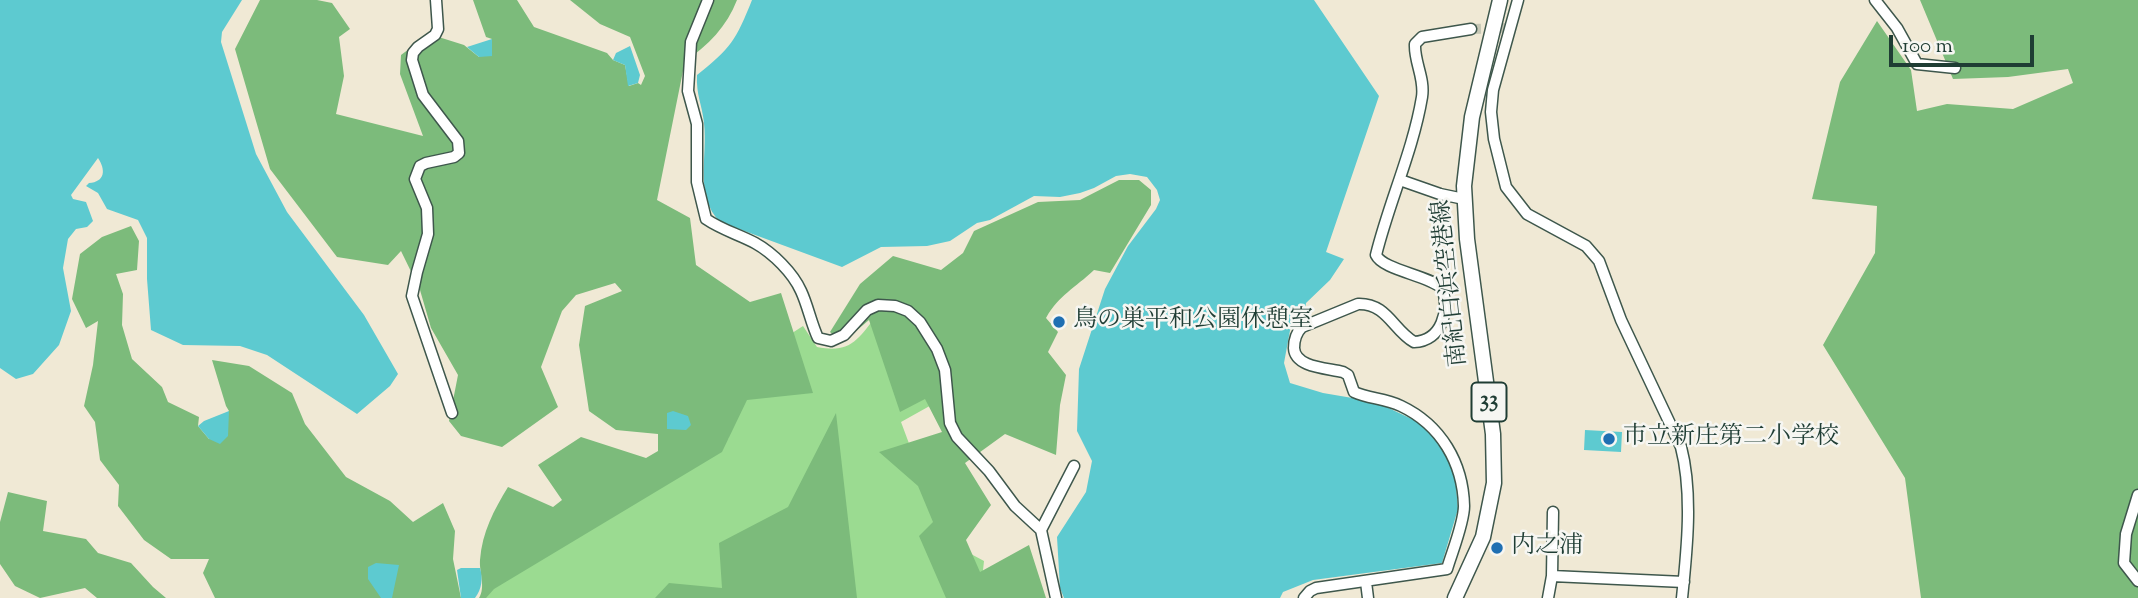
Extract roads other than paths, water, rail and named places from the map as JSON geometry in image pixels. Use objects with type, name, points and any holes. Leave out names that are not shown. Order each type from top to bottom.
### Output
[{"type":"main road","name":"南紀白浜空港線","points":[[1455,598],[1483,537],[1493,496],[1493,434],[1464,199],[1464,171],[1472,117],[1500,0]]},
{"type":"street","points":[[436,0],[438,29],[435,35],[418,47],[412,60],[423,95],[460,147],[459,153],[454,157],[432,160],[420,166],[416,172],[417,185],[427,208],[428,234],[412,296],[452,412]]},
{"type":"street","points":[[708,0],[691,42],[688,91],[697,124],[696,182],[706,219],[722,230],[754,242],[785,268],[801,289],[818,338],[831,341],[844,335],[867,310],[877,305],[902,309],[920,322],[946,370],[950,423],[957,437],[989,471],[1015,506],[1041,530],[1056,598]]},
{"type":"street","points":[[1518,0],[1493,90],[1491,112],[1494,139],[1506,187],[1527,214],[1587,246],[1603,269],[1621,320],[1666,412],[1684,457],[1688,487],[1682,598]]},
{"type":"street","points":[[1509,27],[1525,0]]},
{"type":"street","points":[[1875,0],[1897,28],[1917,64],[1955,68]]},
{"type":"street","points":[[1304,598],[1316,588],[1447,569],[1464,509],[1458,467],[1447,445],[1426,422],[1406,408],[1354,393],[1348,375],[1343,372],[1299,360],[1295,354],[1294,341],[1302,327],[1351,305],[1363,303],[1382,310],[1415,342],[1432,338],[1439,331],[1444,302],[1442,288],[1432,281],[1377,258],[1377,251],[1401,180],[1422,92],[1415,44],[1422,37],[1471,29]]},
{"type":"street","points":[[1401,180],[1440,194],[1464,199]]},
{"type":"street","points":[[1041,530],[1074,466]]},
{"type":"street","points":[[2138,495],[2126,534],[2124,563],[2138,581]]},
{"type":"street","points":[[1548,598],[1552,576],[1553,512]]},
{"type":"street","points":[[1552,576],[1684,582]]},
{"type":"street","points":[[1366,582],[1368,598]]},
{"type":"water","points":[[0,0],[242,0],[222,32],[221,42],[256,154],[287,212],[364,315],[398,374],[390,386],[357,414],[267,355],[240,346],[183,345],[151,330],[147,238],[138,220],[107,209],[98,193],[86,186],[101,178],[102,167],[98,158],[71,195],[73,199],[86,202],[93,221],[87,227],[76,229],[68,239],[63,268],[71,311],[59,345],[33,374],[16,379],[0,368]]},
{"type":"water","points":[[752,0],[1314,0],[1379,96],[1326,252],[1344,259],[1330,280],[1306,303],[1304,317],[1291,325],[1284,363],[1290,383],[1323,393],[1376,402],[1418,422],[1436,440],[1454,465],[1458,509],[1442,563],[1313,580],[1283,592],[1280,598],[1064,598],[1060,588],[1057,537],[1086,492],[1092,461],[1077,431],[1079,369],[1105,289],[1128,246],[1156,209],[1160,200],[1157,190],[1147,177],[1130,174],[1116,176],[1080,193],[1060,197],[1034,196],[990,220],[977,223],[950,241],[927,246],[881,247],[842,267],[720,222],[707,200],[705,188],[705,136],[697,75],[718,58],[731,42]]},
{"type":"water","points":[[492,39],[492,56],[479,57],[467,47]]},
{"type":"water","points":[[630,46],[640,75],[638,83],[628,86],[625,65],[613,60],[616,53]]},
{"type":"water","points":[[229,411],[228,436],[220,444],[209,439],[198,426],[204,421]]},
{"type":"water","points":[[673,411],[688,416],[691,425],[686,430],[667,429],[667,413]]},
{"type":"water","points":[[1585,430],[1622,432],[1621,452],[1584,450]]},
{"type":"water","points":[[376,563],[399,565],[392,598],[381,598],[368,579],[368,567]]},
{"type":"water","points":[[480,568],[481,583],[475,598],[461,598],[457,570]]},
{"type":"tunnel","points":[[1471,29],[1506,28]]},
{"type":"place","name":"鳥の巣平和公園休憩室","points":[[1059,322]]},
{"type":"place","name":"市立新庄第二小学校","points":[[1609,439]]},
{"type":"place","name":"内之浦","points":[[1497,548]]}]
